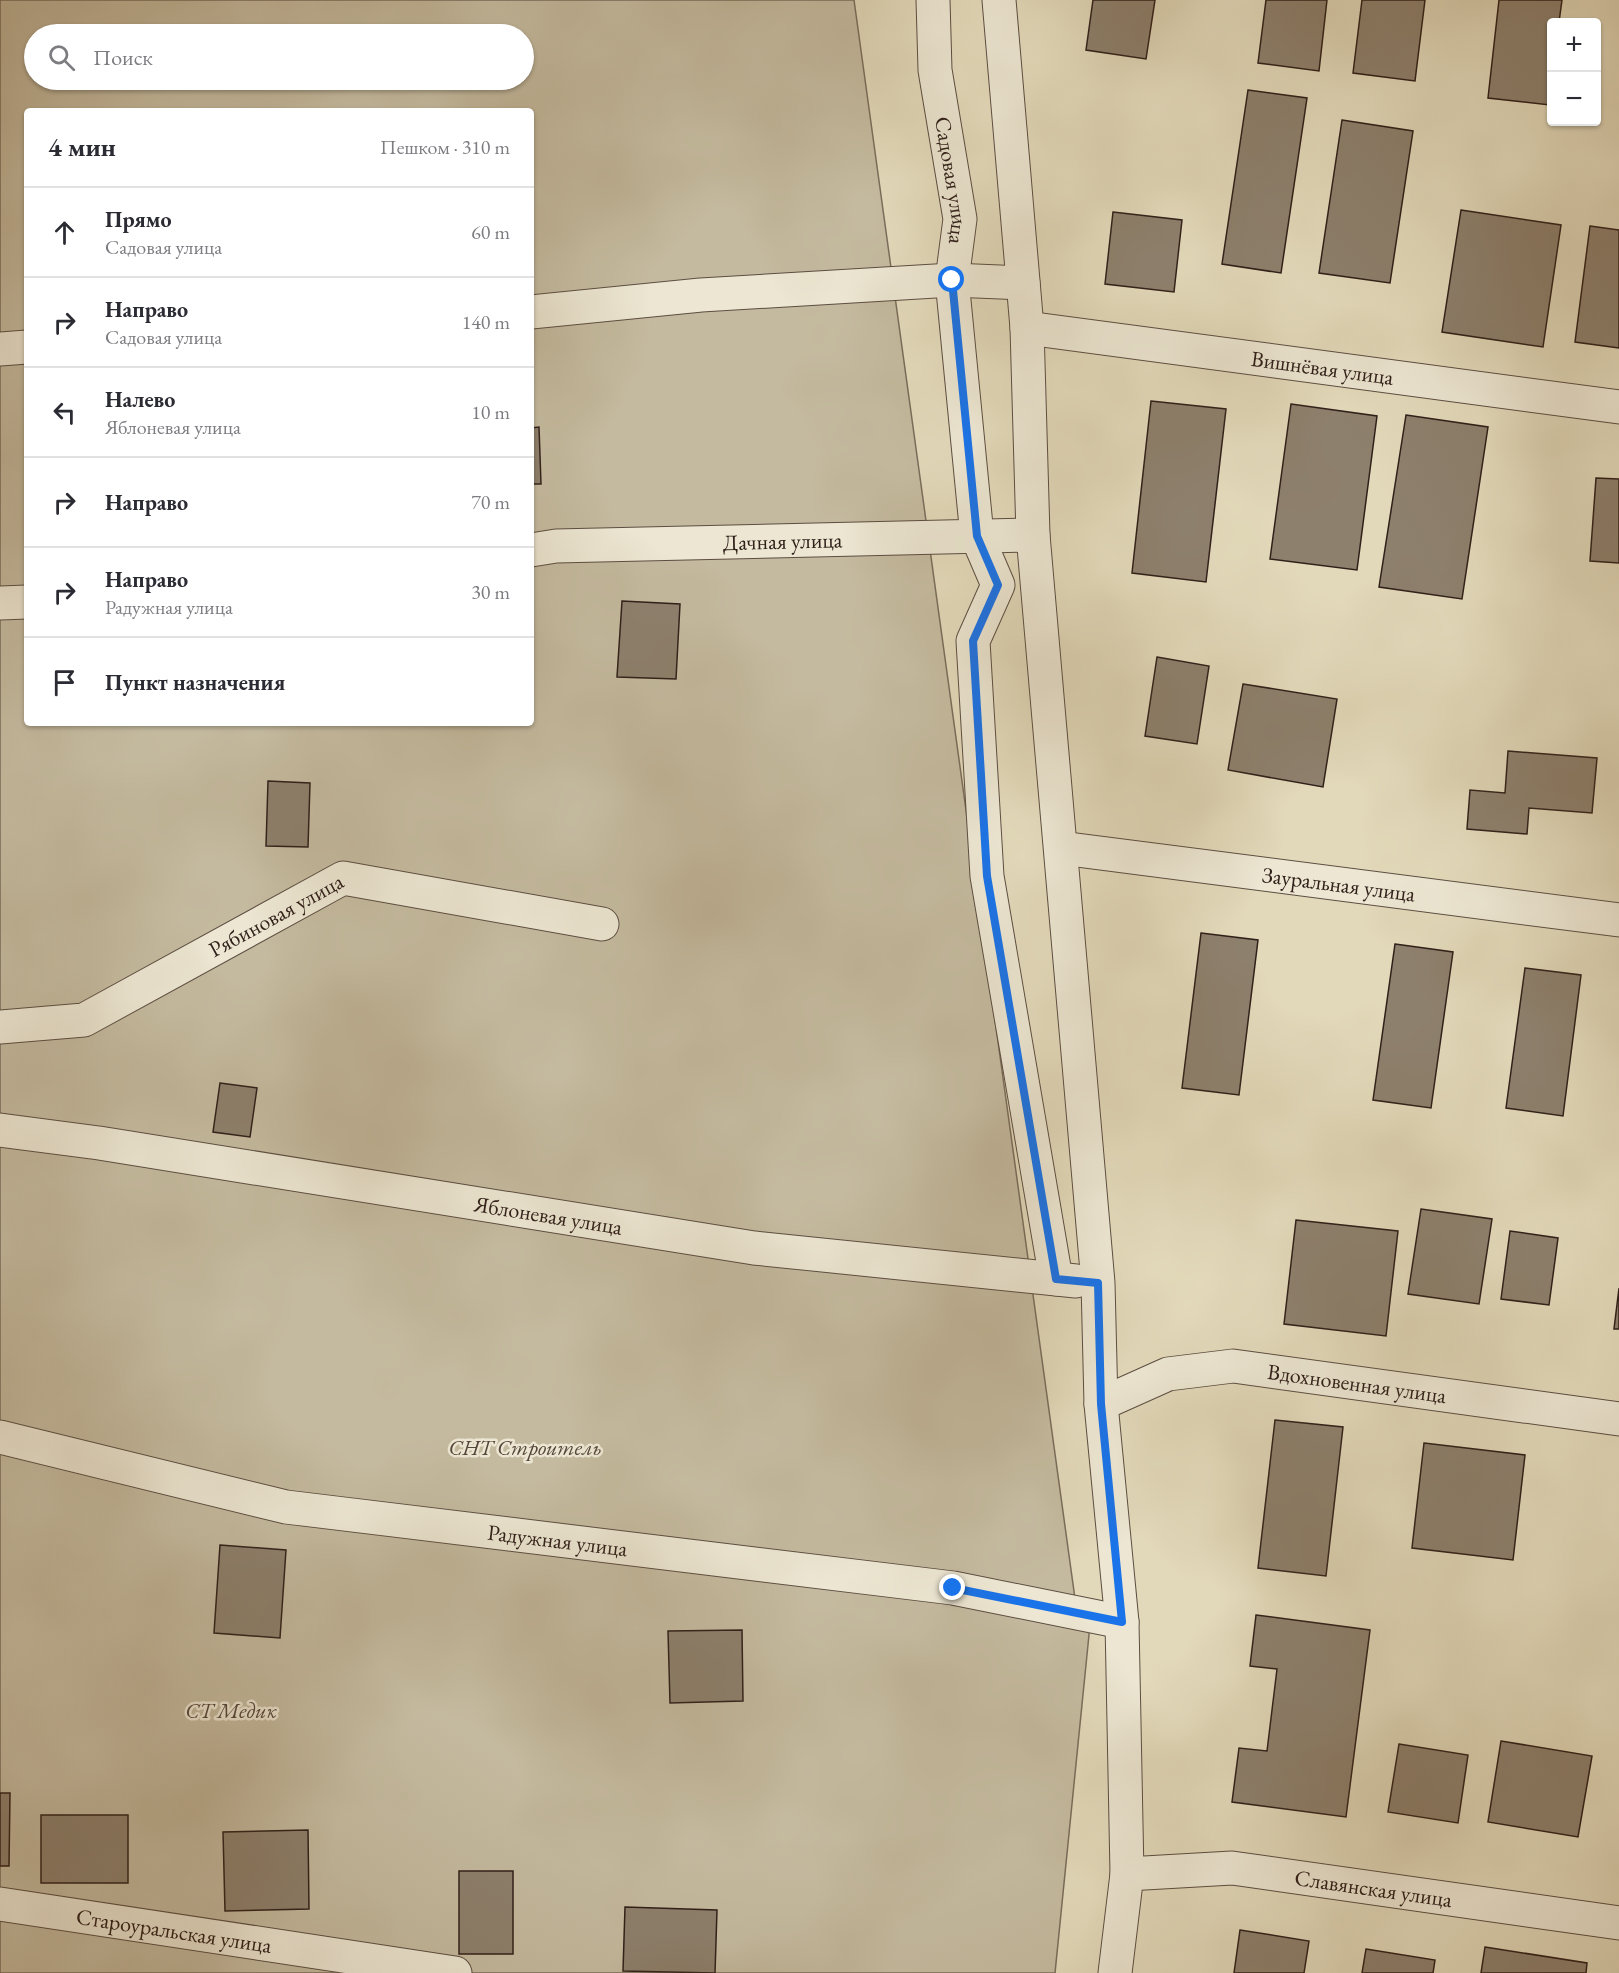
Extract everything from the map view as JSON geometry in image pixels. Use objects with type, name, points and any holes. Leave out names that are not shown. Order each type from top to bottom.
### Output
[{"type":"street","name":"Садовая улица","points":[[933,0],[936,70],[960,219],[952,280],[977,536],[998,585],[973,641],[987,876],[1056,1279]]},
{"type":"street","points":[[999,0],[1027,328],[1033,535],[1098,1283],[1101,1404],[1122,1622],[1127,1874],[1115,1973]]},
{"type":"street","points":[[534,312],[701,295],[952,280],[1023,283]]},
{"type":"street","name":"Вишнёвая улица","points":[[1027,328],[1619,407]]},
{"type":"street","points":[[0,349],[24,347]]},
{"type":"street","name":"Дачная улица","points":[[534,550],[556,546],[1033,535]]},
{"type":"street","points":[[0,603],[24,602]]},
{"type":"street","name":"Зауральная улица","points":[[1061,848],[1619,920]]},
{"type":"street","name":"Рябиновая улица","points":[[0,1027],[84,1020],[343,878],[602,924]]},
{"type":"street","name":"Яблоневая улица","points":[[0,1130],[110,1145],[754,1248],[1098,1283]]},
{"type":"street","name":"Вдохновенная улица","points":[[1101,1404],[1168,1374],[1233,1366],[1619,1419]]},
{"type":"street","name":"Радужная улица","points":[[0,1437],[286,1507],[953,1588],[1122,1622]]},
{"type":"street","name":"Славянская улица","points":[[1127,1874],[1232,1868],[1619,1923]]},
{"type":"street","name":"Староуральская улица","points":[[0,1904],[455,1973]]},
{"type":"green space","name":"СНТ Строитель","points":[[0,0],[854,0],[1077,1613],[1091,1615],[1055,1973],[0,1973]]},
{"type":"building","points":[[1093,0],[1155,0],[1146,59],[1086,50]]},
{"type":"building","points":[[1266,0],[1327,0],[1319,71],[1258,63]]},
{"type":"building","points":[[1362,0],[1425,0],[1415,81],[1353,73]]},
{"type":"building","points":[[1499,0],[1562,0],[1560,18],[1547,18],[1547,105],[1488,98]]},
{"type":"building","points":[[1248,90],[1307,98],[1281,273],[1222,264]]},
{"type":"building","points":[[1342,120],[1413,131],[1390,283],[1319,273]]},
{"type":"building","points":[[1461,210],[1561,225],[1543,347],[1442,332]]},
{"type":"building","points":[[1113,212],[1182,220],[1174,292],[1105,284]]},
{"type":"building","points":[[1590,226],[1619,230],[1619,348],[1575,342]]},
{"type":"building","points":[[1151,401],[1226,409],[1206,582],[1132,573]]},
{"type":"building","points":[[1291,404],[1377,416],[1357,570],[1270,559]]},
{"type":"building","points":[[1406,415],[1488,427],[1462,599],[1379,587]]},
{"type":"building","points":[[539,427],[541,484],[534,484],[534,428]]},
{"type":"building","points":[[1596,478],[1619,479],[1619,563],[1590,561]]},
{"type":"building","points":[[622,601],[680,604],[676,679],[617,677]]},
{"type":"building","points":[[1157,657],[1209,666],[1197,744],[1145,736]]},
{"type":"building","points":[[1243,684],[1337,699],[1323,787],[1228,770]]},
{"type":"building","points":[[1508,751],[1597,758],[1592,813],[1529,808],[1527,834],[1467,829],[1470,790],[1505,793]]},
{"type":"building","points":[[268,781],[310,783],[308,847],[266,846]]},
{"type":"building","points":[[1201,933],[1258,940],[1239,1095],[1182,1088]]},
{"type":"building","points":[[1395,944],[1453,952],[1431,1108],[1373,1100]]},
{"type":"building","points":[[1525,968],[1581,975],[1563,1116],[1506,1108]]},
{"type":"building","points":[[220,1083],[257,1088],[250,1137],[213,1132]]},
{"type":"building","points":[[1421,1209],[1492,1219],[1479,1304],[1408,1294]]},
{"type":"building","points":[[1296,1220],[1398,1231],[1386,1336],[1284,1324]]},
{"type":"building","points":[[1510,1231],[1558,1238],[1549,1305],[1501,1299]]},
{"type":"building","points":[[1619,1288],[1619,1329],[1614,1329]]},
{"type":"building","points":[[1275,1420],[1343,1427],[1326,1576],[1258,1568]]},
{"type":"building","points":[[1424,1443],[1525,1455],[1513,1560],[1412,1548]]},
{"type":"building","points":[[220,1545],[286,1550],[280,1638],[214,1633]]},
{"type":"building","points":[[1256,1615],[1370,1630],[1346,1817],[1232,1802],[1239,1748],[1267,1751],[1277,1669],[1250,1666]]},
{"type":"building","points":[[742,1630],[743,1701],[670,1703],[668,1631]]},
{"type":"building","points":[[1501,1741],[1592,1756],[1578,1837],[1488,1822]]},
{"type":"building","points":[[1399,1744],[1468,1755],[1458,1823],[1388,1812]]},
{"type":"building","points":[[0,1793],[10,1793],[9,1866],[0,1866]]},
{"type":"building","points":[[41,1815],[128,1815],[128,1883],[41,1883]]},
{"type":"building","points":[[308,1830],[309,1909],[225,1911],[223,1832]]},
{"type":"building","points":[[459,1871],[513,1871],[513,1954],[459,1954]]},
{"type":"building","points":[[625,1907],[717,1910],[715,1973],[623,1971]]},
{"type":"building","points":[[1240,1930],[1309,1941],[1304,1973],[1234,1973]]},
{"type":"building","points":[[1485,1947],[1587,1963],[1586,1973],[1481,1973]]},
{"type":"building","points":[[1366,1949],[1435,1960],[1433,1973],[1362,1973]]},
{"type":"route","points":[[952,280],[977,536],[998,585],[973,641],[987,876],[1056,1279],[1098,1283],[1101,1404],[1122,1622],[953,1588]]},
{"type":"park label","name":"СТ Медик","points":[[231,1710]]}]
